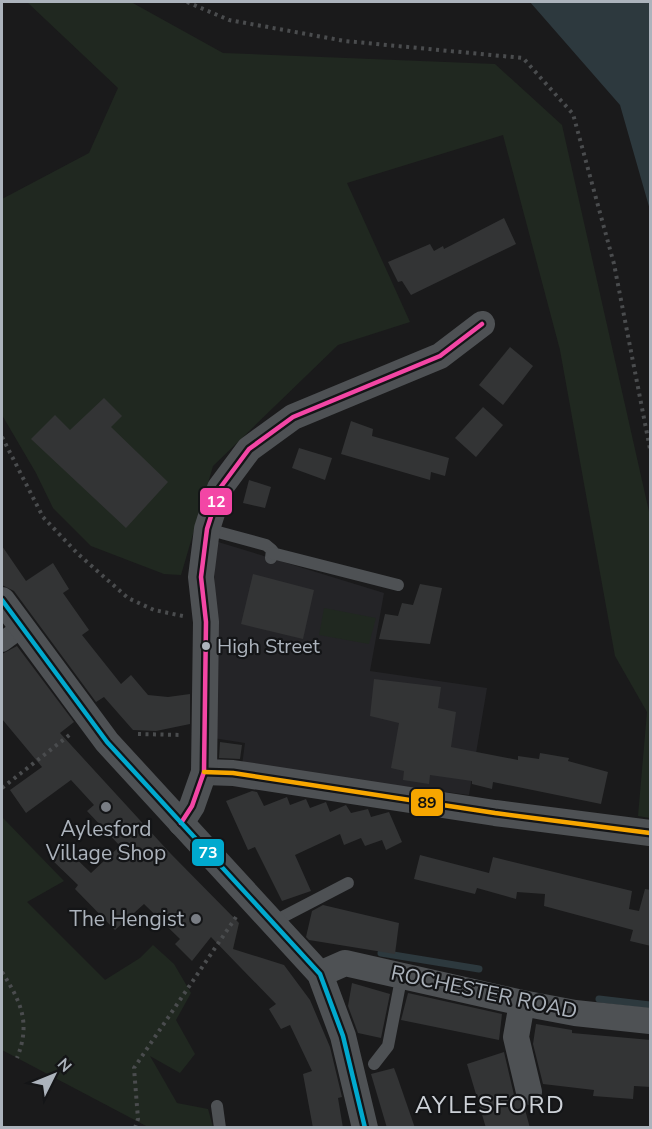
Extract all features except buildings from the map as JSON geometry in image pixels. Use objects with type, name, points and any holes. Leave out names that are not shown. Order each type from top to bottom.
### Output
[{"type":"street","points":[[181,823],[192,806],[204,772],[205,614],[201,577],[207,529],[220,488],[256,444],[293,417],[440,356],[482,324]]},
{"type":"street","points":[[2,600],[11,635],[89,719],[146,787],[320,974],[343,1036],[365,1128]]},
{"type":"street","points":[[204,772],[233,773],[495,813],[651,833]]},
{"type":"street","name":"ROCHESTER ROAD","points":[[320,974],[345,963],[402,974],[522,1003],[575,1013],[651,1021]]},
{"type":"street","points":[[522,1003],[516,1037],[529,1092]]},
{"type":"lane","points":[[207,529],[266,545],[271,556],[398,585]]},
{"type":"lane","points":[[273,922],[348,883]]},
{"type":"lane","points":[[374,1064],[388,1046],[402,974]]},
{"type":"lane","points":[[217,1106],[220,1128]]},
{"type":"path","points":[[187,2],[229,20],[345,41],[523,58],[573,114],[614,264],[651,448]]},
{"type":"path","points":[[2,437],[43,517],[78,554],[128,598],[154,610],[181,616],[205,614]]},
{"type":"path","points":[[2,788],[89,719]]},
{"type":"path","points":[[138,734],[181,735],[206,730]]},
{"type":"path","points":[[135,1128],[138,1119],[134,1068],[249,897]]},
{"type":"path","points":[[2,972],[3,977],[17,995],[25,1024],[23,1044],[17,1058]]},
{"type":"shaded area","points":[[27,2],[131,2],[223,53],[495,64],[562,125],[650,516],[650,818],[638,816],[647,712],[615,656],[560,350],[503,135],[347,183],[410,322],[338,345],[213,466],[181,575],[164,574],[91,546],[53,508],[36,473],[2,415],[2,199],[89,153],[118,88]]},
{"type":"shaded area","points":[[530,2],[650,2],[650,210],[620,105]]},
{"type":"shaded area","points":[[215,541],[384,593],[370,671],[487,688],[469,795],[242,765],[245,743],[213,738]]},
{"type":"shaded area","points":[[324,608],[376,618],[369,644],[319,635]]},
{"type":"shaded area","points":[[2,817],[64,881],[27,902],[105,980],[140,958],[153,945],[174,964],[191,993],[176,1020],[195,1054],[180,1073],[150,1056],[177,1103],[208,1109],[213,1127],[148,1127],[2,1050]]},
{"type":"waterway","points":[[381,953],[479,969]]},
{"type":"waterway","points":[[599,999],[650,1005]]},
{"type":"transit line","name":"12","points":[[181,823],[192,806],[204,772],[206,622],[201,577],[207,529],[220,488],[249,449],[293,417],[440,356],[482,324]]},
{"type":"transit line","name":"73","points":[[2,600],[107,742],[320,974],[343,1036],[365,1128]]},
{"type":"transit line","name":"89","points":[[204,772],[233,773],[495,813],[650,833]]},
{"type":"place","name":"High Street","points":[[206,646]]},
{"type":"place","name":"Aylesford Village Shop","points":[[106,807]]},
{"type":"place","name":"The Hengist","points":[[196,919]]},
{"type":"district","name":"AYLESFORD","points":[[490,1105]]}]
